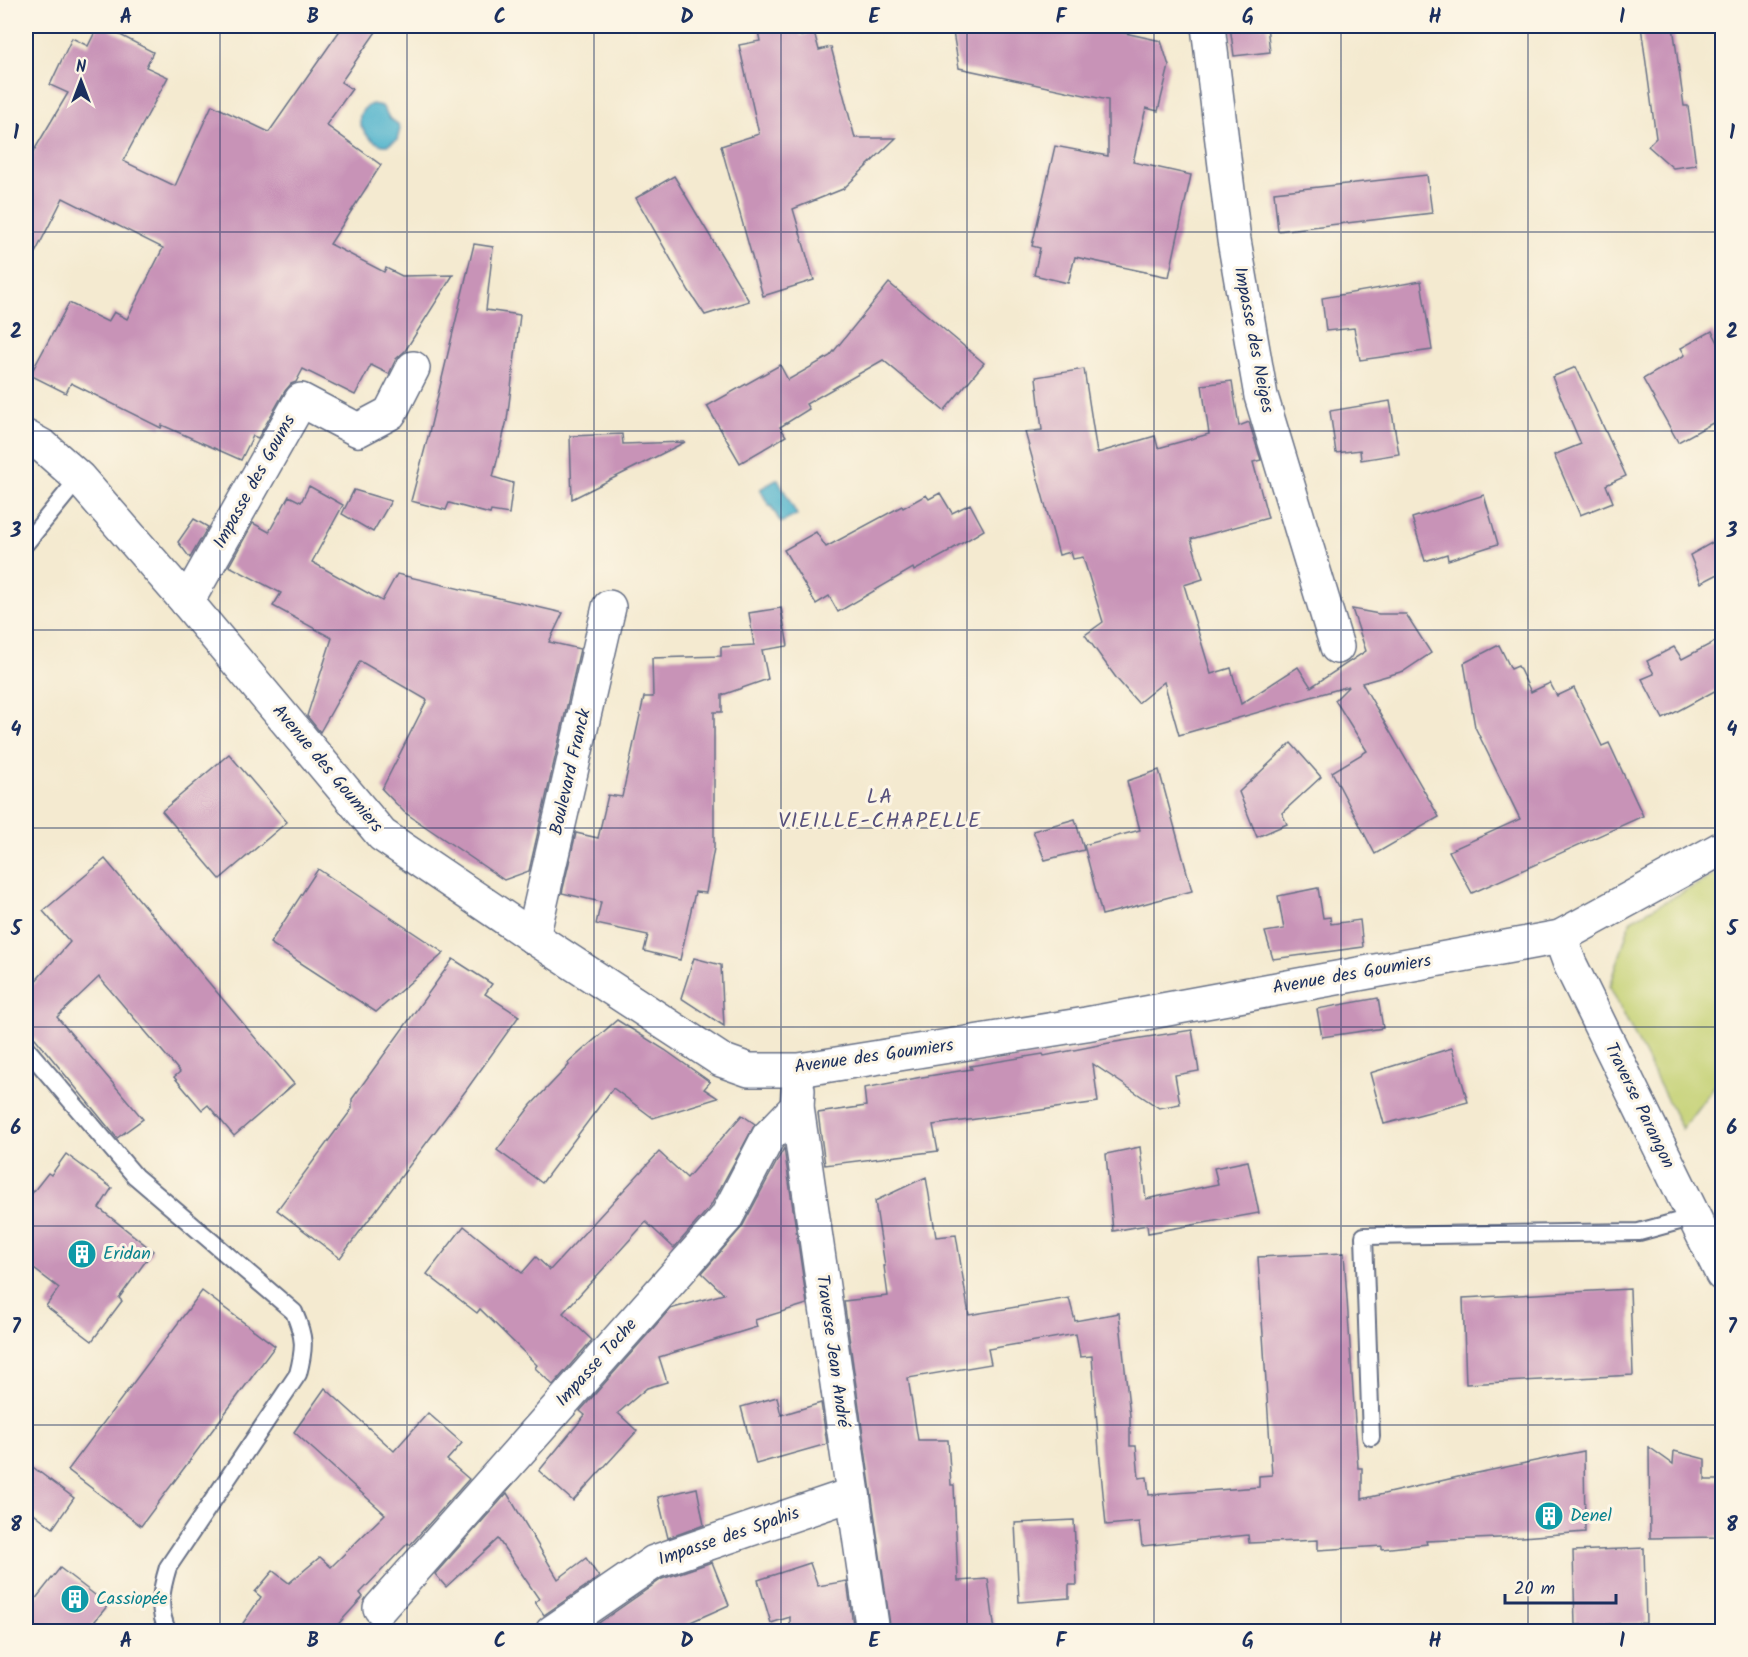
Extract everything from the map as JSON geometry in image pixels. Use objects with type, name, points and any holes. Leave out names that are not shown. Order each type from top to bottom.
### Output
[{"type":"street","name":"Impasse des Neiges","points":[[1208,26],[1234,240],[1261,396],[1337,647]]},
{"type":"street","name":"Impasse des Goums","points":[[187,602],[301,399],[358,430],[390,413],[413,368]]},
{"type":"street","name":"Avenue des Goumiers","points":[[26,437],[44,447],[79,478],[187,602],[382,835],[533,938],[722,1060],[749,1070],[799,1070],[1086,1024],[1560,937],[1722,848]]},
{"type":"street","name":"Boulevard Franck","points":[[533,938],[609,607]]},
{"type":"street","name":"Traverse Parangon","points":[[1560,937],[1570,964],[1722,1274]]},
{"type":"street","name":"Traverse Jean André","points":[[799,1070],[796,1107],[873,1632]]},
{"type":"street","name":"Impasse Toche","points":[[380,1608],[726,1218],[768,1137],[796,1107]]},
{"type":"street","name":"Impasse des Spahis","points":[[552,1632],[654,1562],[853,1494]]},
{"type":"lane","points":[[26,543],[79,478]]},
{"type":"lane","points":[[26,1048],[135,1176],[294,1312],[302,1330],[303,1352],[298,1374],[168,1567],[161,1590],[163,1620],[168,1632]]},
{"type":"lane","points":[[1371,1437],[1364,1236],[1639,1232],[1694,1217]]},
{"type":"green space","points":[[1722,871],[1722,1076],[1682,1129],[1610,987],[1631,920]]},
{"type":"water","points":[[372,104],[382,106],[400,129],[397,140],[388,145],[382,145],[368,136],[360,123],[360,115]]},
{"type":"water","points":[[778,479],[797,515],[781,523],[760,489]]},
{"type":"building","points":[[98,26],[103,26],[153,52],[146,67],[168,77],[123,161],[175,186],[212,105],[269,132],[343,26],[380,26],[341,82],[352,89],[326,125],[381,165],[330,244],[384,272],[386,268],[402,276],[453,275],[405,351],[396,359],[389,374],[371,365],[355,395],[303,369],[296,382],[285,391],[258,438],[253,436],[241,460],[162,425],[161,428],[71,383],[66,393],[30,375],[69,303],[108,322],[114,312],[127,319],[163,248],[63,198],[26,271],[26,164],[68,93],[50,85],[72,38],[88,46]]},
{"type":"building","points":[[757,26],[798,26],[801,36],[814,32],[819,50],[831,47],[855,138],[896,138],[843,189],[793,209],[814,280],[763,296],[721,146],[759,134],[739,45],[760,41]]},
{"type":"building","points":[[952,26],[1093,26],[1161,41],[1169,66],[1158,111],[1146,108],[1133,162],[1191,175],[1169,277],[1075,257],[1068,283],[1034,275],[1040,248],[1032,246],[1055,146],[1108,156],[1108,100],[959,68]]},
{"type":"building","points":[[1230,26],[1267,26],[1270,52],[1234,56]]},
{"type":"building","points":[[1641,26],[1673,26],[1684,106],[1688,106],[1696,165],[1673,168],[1648,146],[1656,138]]},
{"type":"building","points":[[1427,175],[1432,213],[1278,231],[1274,192]]},
{"type":"building","points":[[674,176],[749,301],[705,315],[689,291],[636,198]]},
{"type":"building","points":[[474,244],[493,247],[486,310],[520,315],[507,420],[493,477],[513,483],[509,514],[491,511],[490,514],[449,503],[446,510],[411,501]]},
{"type":"building","points":[[1421,281],[1432,350],[1360,360],[1354,328],[1326,331],[1322,298]]},
{"type":"building","points":[[889,283],[984,363],[944,411],[883,360],[806,404],[809,409],[780,427],[786,436],[740,463],[707,406],[780,365],[788,380],[830,356]]},
{"type":"building","points":[[1712,331],[1722,350],[1722,418],[1678,442],[1643,379],[1685,355],[1681,348]]},
{"type":"building","points":[[1576,367],[1626,476],[1606,485],[1613,502],[1580,515],[1554,455],[1581,444],[1552,377]]},
{"type":"building","points":[[1084,369],[1097,453],[1155,436],[1158,448],[1209,434],[1202,385],[1232,381],[1239,426],[1249,422],[1261,460],[1253,462],[1268,518],[1191,539],[1203,579],[1184,585],[1211,674],[1231,668],[1241,704],[1298,667],[1311,687],[1366,651],[1352,609],[1379,614],[1406,614],[1431,653],[1404,671],[1362,683],[1439,817],[1375,854],[1332,772],[1367,751],[1335,700],[1349,686],[1179,735],[1164,682],[1138,703],[1117,679],[1085,635],[1103,622],[1083,557],[1073,559],[1071,552],[1059,555],[1025,432],[1042,430],[1036,377]]},
{"type":"building","points":[[1390,401],[1399,454],[1361,460],[1360,450],[1336,453],[1330,411]]},
{"type":"building","points":[[622,434],[623,444],[685,442],[572,499],[570,436]]},
{"type":"building","points":[[309,486],[343,505],[312,562],[382,601],[397,574],[563,613],[549,642],[580,649],[529,871],[504,880],[404,812],[382,789],[427,700],[360,661],[320,732],[307,716],[332,638],[273,606],[281,593],[229,566],[253,523],[269,532],[289,496],[301,502]]},
{"type":"building","points":[[354,490],[391,501],[373,532],[342,514]]},
{"type":"building","points":[[940,493],[952,513],[970,504],[984,530],[949,552],[914,571],[913,568],[838,612],[829,596],[816,604],[784,550],[816,532],[826,547],[902,506],[903,508],[926,495],[929,499]]},
{"type":"building","points":[[1484,495],[1498,544],[1448,560],[1447,554],[1425,561],[1412,518]]},
{"type":"building","points":[[194,519],[208,527],[190,558],[178,542]]},
{"type":"building","points":[[1722,537],[1722,572],[1701,583],[1690,555]]},
{"type":"building","points":[[781,608],[788,646],[762,650],[768,679],[722,695],[722,712],[714,712],[714,848],[706,893],[695,892],[680,960],[644,951],[648,935],[596,924],[601,902],[562,893],[576,833],[598,838],[608,795],[622,797],[644,697],[653,697],[652,658],[721,656],[721,647],[754,645],[749,613]]},
{"type":"building","points":[[1722,638],[1722,687],[1663,719],[1642,679],[1654,674],[1647,661],[1674,647],[1682,659]]},
{"type":"building","points":[[1499,645],[1511,669],[1518,666],[1531,692],[1550,683],[1557,696],[1574,688],[1602,746],[1609,743],[1643,816],[1472,893],[1449,851],[1520,819],[1475,727],[1464,663]]},
{"type":"building","points":[[1291,743],[1321,777],[1282,813],[1287,824],[1257,837],[1239,792]]},
{"type":"building","points":[[229,754],[287,822],[220,879],[162,811]]},
{"type":"building","points":[[1159,770],[1192,891],[1102,915],[1084,845],[1140,830],[1127,781]]},
{"type":"building","points":[[1075,819],[1084,850],[1045,860],[1033,831]]},
{"type":"building","points":[[105,859],[294,1084],[234,1136],[208,1105],[202,1110],[174,1077],[180,1072],[99,977],[57,1017],[143,1119],[117,1138],[35,1038],[32,1040],[26,1038],[26,979],[31,986],[70,942],[43,911]]},
{"type":"building","points":[[318,869],[444,953],[376,1012],[270,943]]},
{"type":"building","points":[[1318,888],[1323,918],[1330,917],[1331,924],[1360,920],[1363,947],[1273,959],[1265,932],[1284,929],[1278,896]]},
{"type":"building","points":[[694,958],[721,965],[724,1026],[681,998]]},
{"type":"building","points":[[453,959],[492,984],[485,994],[519,1016],[340,1258],[277,1210],[352,1109],[352,1099]]},
{"type":"building","points":[[1378,998],[1383,1028],[1322,1037],[1317,1009]]},
{"type":"building","points":[[617,1020],[710,1082],[704,1089],[718,1098],[653,1118],[613,1088],[542,1183],[497,1150],[531,1105],[569,1065],[568,1063]]},
{"type":"building","points":[[1192,1030],[1199,1071],[1175,1075],[1180,1104],[1159,1108],[1093,1064],[1098,1102],[933,1125],[938,1151],[825,1165],[818,1113],[866,1106],[864,1088],[972,1069],[970,1066],[1043,1054],[1044,1056]]},
{"type":"building","points":[[1452,1048],[1468,1102],[1384,1124],[1370,1073]]},
{"type":"building","points":[[742,1115],[755,1124],[710,1207],[674,1248],[646,1222],[563,1313],[592,1340],[553,1385],[535,1368],[537,1365],[480,1309],[477,1313],[427,1274],[464,1226],[522,1273],[536,1257],[550,1270],[659,1152],[687,1178]]},
{"type":"building","points":[[1140,1147],[1146,1199],[1218,1184],[1214,1168],[1248,1161],[1259,1213],[1148,1233],[1147,1225],[1113,1231],[1106,1154]]},
{"type":"building","points":[[784,1148],[807,1304],[755,1320],[757,1327],[659,1357],[667,1382],[647,1388],[618,1413],[637,1431],[573,1501],[539,1471],[585,1415],[580,1411],[670,1309],[724,1294],[702,1273],[742,1227]]},
{"type":"building","name":"Eridan","points":[[66,1154],[112,1188],[99,1208],[153,1251],[119,1298],[122,1301],[92,1341],[46,1306],[59,1288],[26,1263],[26,1201],[48,1173],[51,1175]]},
{"type":"building","points":[[926,1177],[936,1237],[956,1235],[969,1315],[1069,1298],[1075,1321],[1119,1313],[1130,1416],[1130,1446],[1136,1446],[1139,1478],[1147,1477],[1149,1495],[1259,1487],[1259,1476],[1272,1475],[1258,1257],[1344,1253],[1358,1468],[1362,1468],[1362,1499],[1584,1451],[1585,1532],[1426,1541],[1427,1544],[1382,1549],[1382,1546],[1318,1550],[1318,1540],[1249,1543],[1248,1535],[1142,1546],[1139,1522],[1106,1525],[1092,1356],[1080,1357],[1076,1334],[988,1349],[991,1364],[908,1378],[918,1440],[948,1440],[951,1485],[954,1485],[958,1581],[988,1579],[995,1632],[891,1632],[844,1301],[888,1296],[875,1201]]},
{"type":"building","points":[[1630,1289],[1633,1375],[1466,1384],[1463,1298]]},
{"type":"building","points":[[202,1291],[275,1346],[141,1526],[68,1470]]},
{"type":"building","points":[[325,1388],[394,1451],[428,1413],[462,1443],[447,1460],[469,1479],[410,1545],[408,1543],[360,1593],[363,1597],[331,1632],[237,1632],[261,1597],[255,1592],[273,1571],[289,1583],[320,1557],[331,1567],[385,1514],[294,1432]]},
{"type":"building","points":[[777,1397],[781,1415],[821,1403],[827,1444],[756,1464],[741,1407]]},
{"type":"building","points":[[1649,1447],[1673,1464],[1674,1451],[1705,1459],[1705,1480],[1721,1480],[1721,1537],[1650,1538]]},
{"type":"building","points":[[26,1462],[74,1498],[53,1528],[26,1507]]},
{"type":"building","points":[[697,1488],[704,1525],[668,1538],[658,1497]]},
{"type":"building","points":[[507,1493],[558,1579],[586,1558],[599,1577],[544,1615],[535,1602],[539,1599],[498,1539],[446,1587],[435,1574]]},
{"type":"building","points":[[1074,1520],[1077,1585],[1069,1585],[1069,1598],[1019,1602],[1015,1523]]},
{"type":"building","points":[[1644,1548],[1646,1623],[1575,1625],[1573,1551]]},
{"type":"building","points":[[712,1562],[729,1605],[686,1624],[688,1632],[586,1632],[662,1579]]},
{"type":"building","points":[[810,1563],[818,1586],[847,1581],[854,1632],[790,1632],[790,1617],[771,1623],[758,1580]]},
{"type":"building","name":"Cassiopée","points":[[60,1568],[108,1605],[86,1632],[26,1632],[26,1611]]},
{"type":"place","name":"Eridan","points":[[82,1254]]},
{"type":"place","name":"Denel","points":[[1549,1516]]},
{"type":"place","name":"Cassiopée","points":[[75,1599]]},
{"type":"district","name":"LA VIEILLE-CHAPELLE","points":[[880,809]]}]
